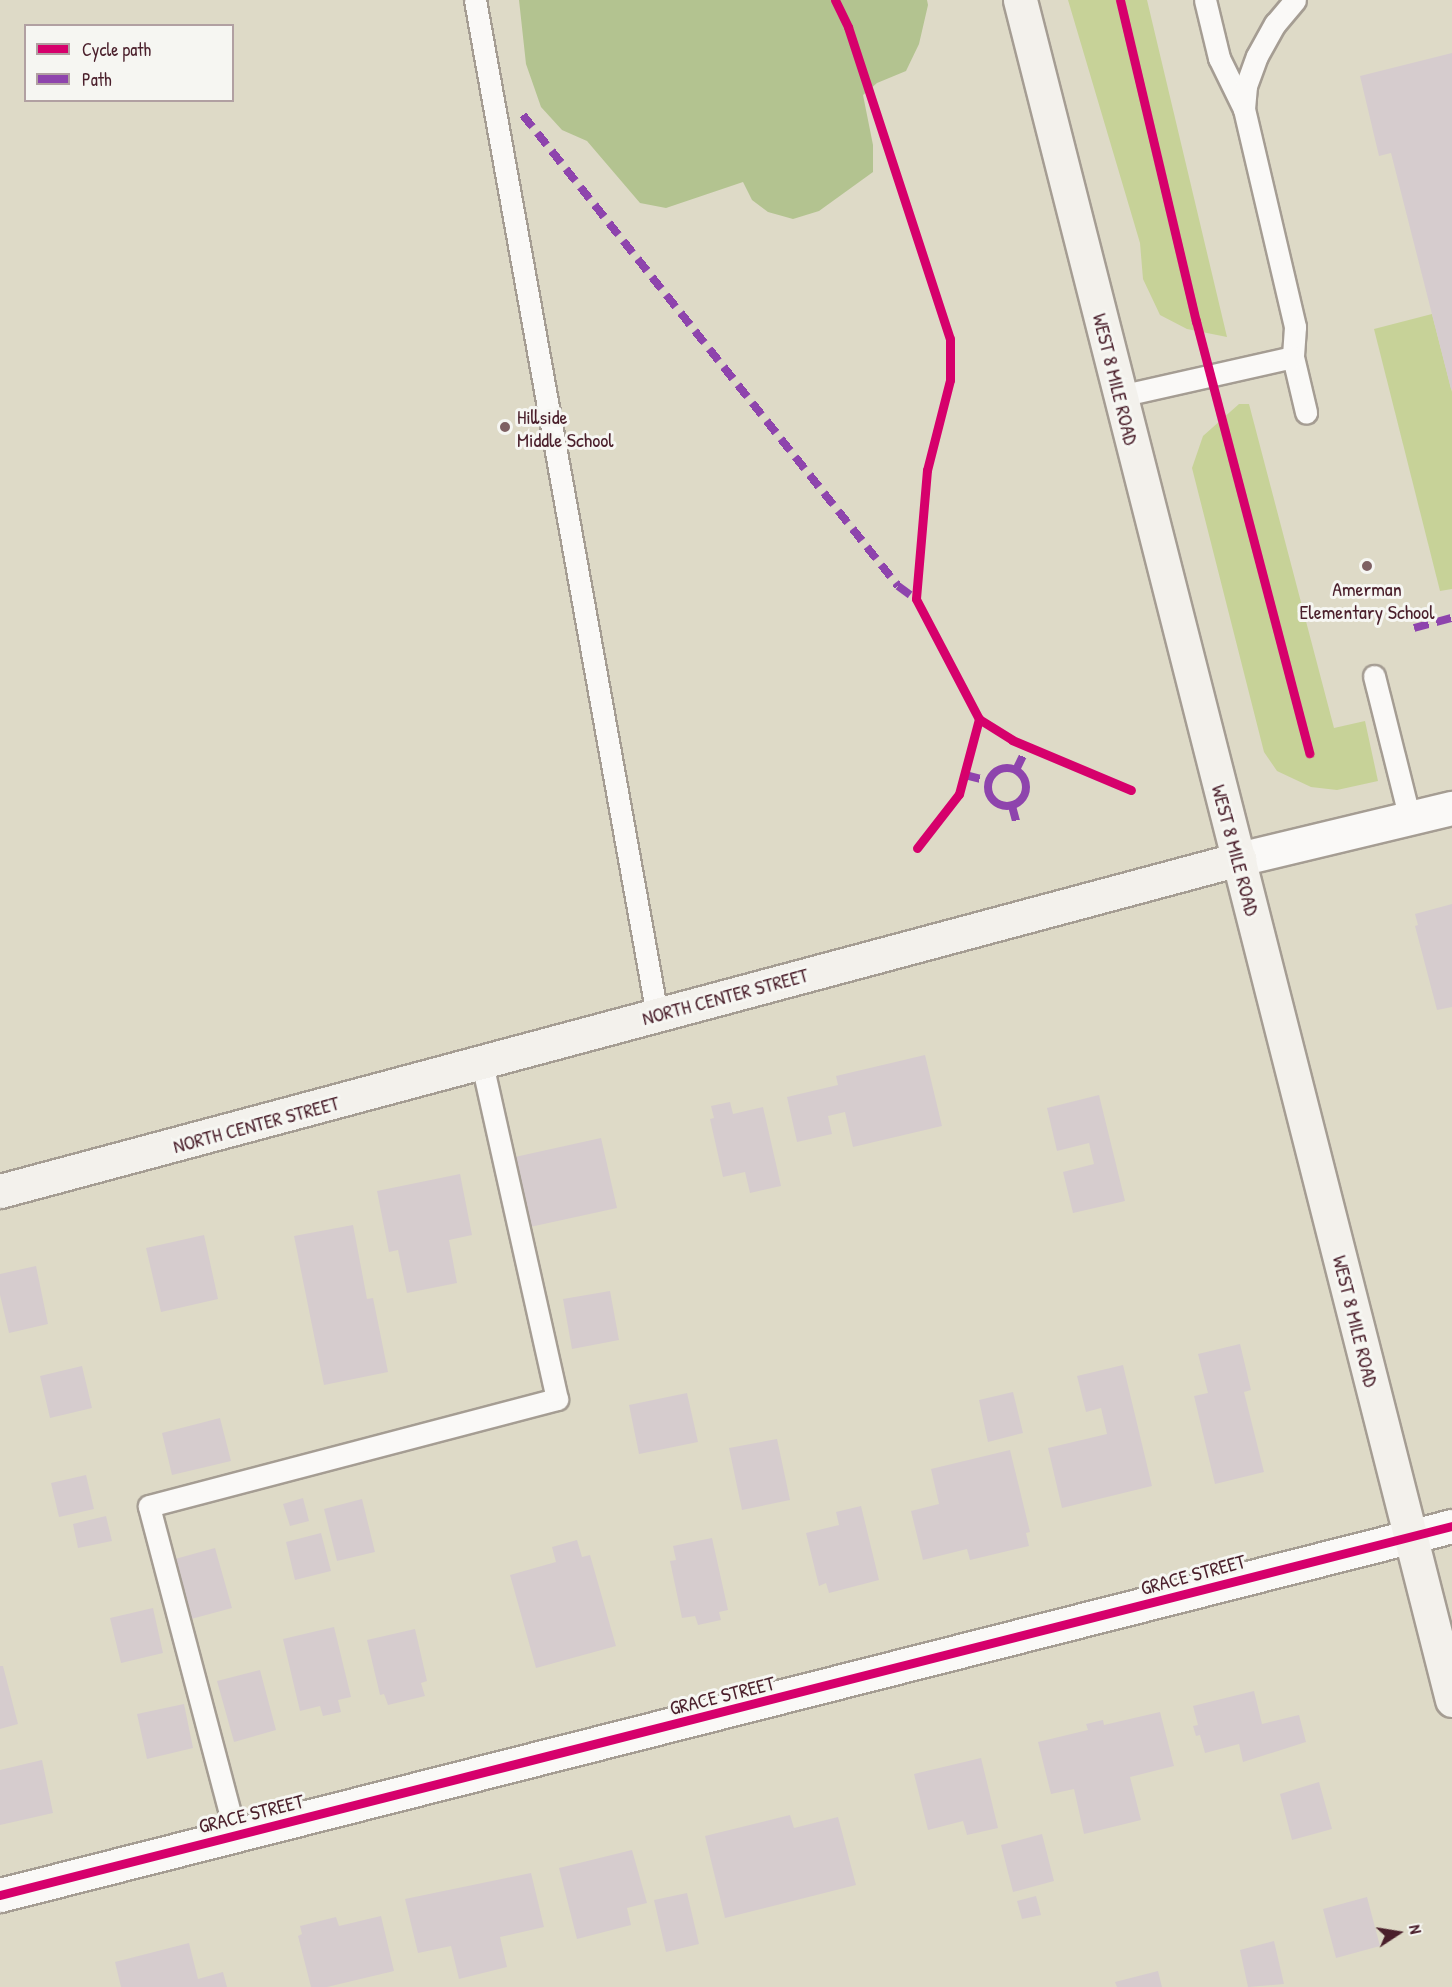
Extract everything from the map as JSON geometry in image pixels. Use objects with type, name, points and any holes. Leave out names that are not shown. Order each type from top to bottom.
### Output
[{"type":"main road","name":"WEST 8 MILE ROAD","points":[[1020,0],[1452,1700]]},
{"type":"main road","name":"NORTH CENTER STREET","points":[[0,1191],[482,1064],[1239,859]]},
{"type":"street","name":"NORTH CENTER STREET","points":[[1239,859],[1452,808]]},
{"type":"street","name":"GRACE STREET","points":[[0,1895],[979,1649],[1410,1535],[1452,1526]]},
{"type":"lane","points":[[475,0],[657,1015]]},
{"type":"lane","points":[[1205,0],[1219,58],[1244,109],[1295,327],[1293,357],[1306,412]]},
{"type":"lane","points":[[1244,109],[1246,86],[1257,56],[1275,24],[1295,0]]},
{"type":"lane","points":[[1120,396],[1293,357]]},
{"type":"lane","points":[[1374,676],[1410,819]]},
{"type":"lane","points":[[236,1836],[149,1506],[557,1399],[482,1064]]},
{"type":"green space","points":[[519,0],[927,0],[928,5],[919,44],[906,71],[877,83],[863,95],[873,145],[873,172],[819,211],[793,219],[768,212],[752,200],[743,182],[666,208],[640,203],[587,141],[562,130],[541,107],[526,64]]},
{"type":"green space","points":[[1068,0],[1147,0],[1227,337],[1187,329],[1160,315],[1143,279],[1140,243]]},
{"type":"green space","points":[[1432,314],[1452,392],[1452,589],[1440,591],[1374,329]]},
{"type":"green space","points":[[1239,404],[1249,404],[1334,728],[1365,721],[1378,781],[1337,790],[1311,787],[1277,771],[1264,752],[1192,468],[1203,436]]},
{"type":"building","points":[[1452,53],[1451,389],[1391,153],[1379,156],[1360,76]]},
{"type":"building","points":[[1452,904],[1452,1007],[1437,1010],[1415,926],[1418,925],[1415,914]]},
{"type":"building","points":[[925,1055],[942,1126],[853,1147],[845,1112],[828,1116],[832,1134],[797,1142],[787,1097],[838,1085],[836,1076]]},
{"type":"building","points":[[1099,1095],[1125,1201],[1073,1213],[1063,1172],[1094,1164],[1089,1143],[1057,1151],[1047,1108]]},
{"type":"building","points":[[730,1102],[733,1114],[763,1107],[781,1186],[750,1193],[745,1172],[723,1177],[710,1119],[714,1118],[711,1106]]},
{"type":"building","points":[[601,1138],[617,1208],[530,1227],[515,1157]]},
{"type":"building","points":[[460,1174],[472,1235],[449,1240],[457,1283],[407,1293],[398,1250],[389,1252],[377,1191]]},
{"type":"building","points":[[353,1225],[367,1299],[373,1298],[388,1372],[324,1385],[294,1236]]},
{"type":"building","points":[[204,1235],[218,1299],[161,1312],[146,1248]]},
{"type":"building","points":[[36,1266],[48,1324],[9,1333],[0,1295],[0,1274]]},
{"type":"building","points":[[610,1291],[619,1340],[572,1349],[563,1299]]},
{"type":"building","points":[[1240,1344],[1251,1390],[1244,1392],[1264,1472],[1215,1484],[1194,1396],[1208,1393],[1198,1354]]},
{"type":"building","points":[[1123,1365],[1152,1486],[1062,1508],[1048,1448],[1107,1434],[1101,1408],[1086,1412],[1077,1376]]},
{"type":"building","points":[[82,1366],[92,1408],[50,1418],[40,1376]]},
{"type":"building","points":[[1013,1392],[1023,1433],[988,1442],[979,1400]]},
{"type":"building","points":[[687,1393],[698,1442],[639,1454],[629,1405]]},
{"type":"building","points":[[220,1418],[231,1461],[172,1475],[162,1433]]},
{"type":"building","points":[[777,1439],[790,1500],[742,1510],[729,1448]]},
{"type":"building","points":[[1010,1450],[1030,1532],[1026,1533],[1029,1546],[970,1560],[967,1549],[923,1560],[911,1511],[939,1504],[931,1469]]},
{"type":"building","points":[[86,1475],[94,1509],[59,1517],[51,1483]]},
{"type":"building","points":[[303,1498],[309,1521],[290,1526],[283,1504]]},
{"type":"building","points":[[362,1499],[375,1552],[337,1561],[324,1509]]},
{"type":"building","points":[[861,1506],[879,1580],[829,1593],[826,1583],[819,1586],[806,1533],[839,1525],[836,1512]]},
{"type":"building","points":[[106,1516],[112,1541],[78,1548],[73,1524]]},
{"type":"building","points":[[321,1533],[331,1571],[295,1580],[286,1542]]},
{"type":"building","points":[[712,1538],[728,1610],[719,1612],[721,1620],[698,1625],[695,1616],[682,1618],[670,1561],[676,1560],[673,1546]]},
{"type":"building","points":[[577,1540],[582,1557],[590,1555],[616,1646],[536,1668],[510,1575],[556,1562],[552,1547]]},
{"type":"building","points":[[215,1548],[232,1608],[191,1619],[175,1559]]},
{"type":"building","points":[[153,1608],[163,1653],[121,1663],[110,1618]]},
{"type":"building","points":[[334,1627],[351,1697],[338,1700],[341,1712],[323,1716],[320,1706],[300,1711],[283,1639]]},
{"type":"building","points":[[415,1629],[427,1681],[421,1683],[425,1696],[388,1705],[384,1694],[380,1695],[367,1640]]},
{"type":"building","points":[[0,1666],[3,1666],[18,1724],[0,1729]]},
{"type":"building","points":[[260,1670],[276,1730],[234,1742],[217,1681]]},
{"type":"building","points":[[1254,1691],[1262,1724],[1299,1715],[1306,1742],[1243,1762],[1239,1744],[1205,1753],[1200,1735],[1196,1736],[1193,1726],[1198,1725],[1193,1706]]},
{"type":"building","points":[[184,1704],[193,1748],[147,1759],[137,1714]]},
{"type":"building","points":[[1160,1712],[1174,1766],[1130,1777],[1141,1820],[1084,1834],[1074,1789],[1051,1794],[1038,1742],[1088,1730],[1086,1724],[1103,1720],[1104,1725]]},
{"type":"building","points":[[981,1758],[998,1828],[967,1835],[963,1821],[928,1830],[914,1774]]},
{"type":"building","points":[[42,1760],[53,1813],[0,1825],[0,1770]]},
{"type":"building","points":[[1319,1782],[1332,1829],[1292,1840],[1280,1794]]},
{"type":"building","points":[[790,1815],[794,1828],[838,1817],[856,1885],[725,1918],[705,1836]]},
{"type":"building","points":[[1042,1834],[1054,1881],[1013,1892],[1001,1845]]},
{"type":"building","points":[[632,1850],[647,1903],[627,1908],[631,1925],[577,1939],[559,1868]]},
{"type":"building","points":[[531,1873],[544,1927],[500,1937],[507,1967],[459,1979],[451,1946],[418,1953],[405,1899]]},
{"type":"building","points":[[687,1893],[699,1944],[666,1952],[654,1900]]},
{"type":"building","points":[[1036,1896],[1041,1915],[1022,1919],[1017,1901]]},
{"type":"building","points":[[1367,1897],[1380,1946],[1336,1958],[1323,1909]]},
{"type":"building","points":[[381,1916],[394,1971],[327,1987],[311,1987],[298,1936],[302,1934],[300,1926],[336,1917],[339,1926]]},
{"type":"building","points":[[1274,1941],[1284,1984],[1248,1987],[1240,1950]]},
{"type":"building","points":[[189,1943],[198,1979],[223,1972],[227,1987],[121,1987],[115,1962]]},
{"type":"building","points":[[1158,1971],[1162,1987],[1117,1987],[1115,1982]]},
{"type":"marked path","points":[[523,115],[898,586],[916,599]]},
{"type":"marked path","points":[[1414,628],[1452,618]]},
{"type":"marked path","points":[[1016,770],[1027,747]]},
{"type":"marked path","points":[[1007,768],[1021,773],[1026,787],[1021,801],[1007,806],[993,801],[988,787],[993,773],[1007,768]]},
{"type":"marked path","points":[[965,775],[989,781]]},
{"type":"marked path","points":[[1012,806],[1016,821]]},
{"type":"cycle path","points":[[835,0],[848,27],[950,339],[950,380],[927,470],[916,599],[979,719],[1012,740],[1131,790]]},
{"type":"cycle path","points":[[1120,0],[1196,321],[1309,753]]},
{"type":"cycle path","points":[[917,848],[959,794],[979,719]]},
{"type":"cycle path","points":[[0,1895],[1452,1526]]},
{"type":"place","name":"Hillside Middle School","points":[[505,427]]},
{"type":"place","name":"Amerman Elementary School","points":[[1367,566]]}]
